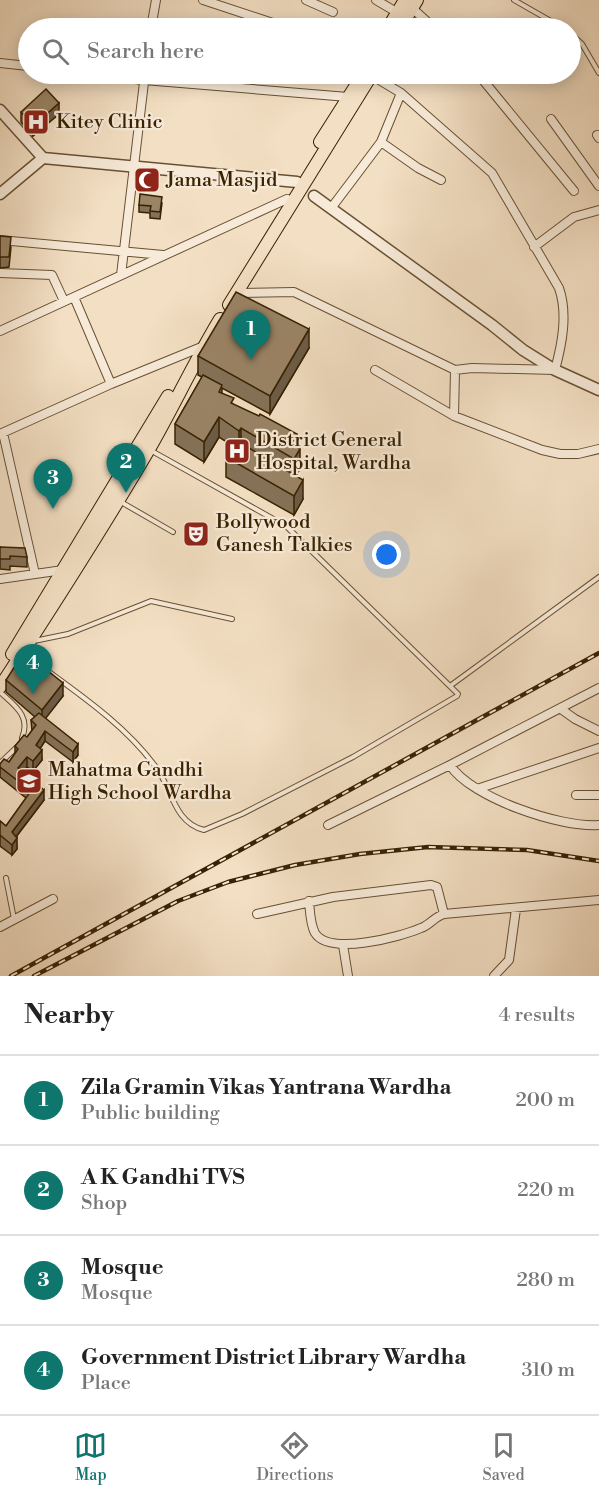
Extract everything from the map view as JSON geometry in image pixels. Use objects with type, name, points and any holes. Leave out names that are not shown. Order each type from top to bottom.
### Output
[{"type":"main road","points":[[394,18],[398,12],[413,3]]},
{"type":"main road","points":[[405,18],[413,3]]},
{"type":"main road","points":[[0,672],[199,348],[287,199],[300,185],[348,97],[360,84]]},
{"type":"main road","points":[[0,687],[27,656],[30,641],[149,450],[199,348],[237,293],[363,84]]},
{"type":"street","points":[[153,18],[156,0]]},
{"type":"street","points":[[203,0],[258,18]]},
{"type":"street","points":[[306,0],[333,12]]},
{"type":"street","points":[[376,0],[398,12]]},
{"type":"street","points":[[413,3],[426,18]]},
{"type":"street","points":[[0,63],[18,65]]},
{"type":"street","points":[[121,275],[143,84]]},
{"type":"street","points":[[215,84],[348,97]]},
{"type":"street","points":[[386,84],[401,93],[492,173],[501,187],[559,288],[564,301],[561,346],[555,370]]},
{"type":"street","points":[[486,84],[574,191]]},
{"type":"street","points":[[332,207],[381,142],[401,93]]},
{"type":"street","points":[[0,110],[43,158],[300,185],[523,350],[555,370],[599,390]]},
{"type":"street","points":[[551,119],[599,186]]},
{"type":"street","points":[[381,142],[418,168],[441,180]]},
{"type":"street","points":[[0,194],[43,158]]},
{"type":"street","points":[[0,331],[287,199]]},
{"type":"street","points":[[534,247],[574,217],[599,210]]},
{"type":"street","points":[[0,240],[165,255]]},
{"type":"street","points":[[0,273],[52,275],[64,301]]},
{"type":"street","points":[[237,293],[294,292],[455,370],[472,368],[555,370]]},
{"type":"street","points":[[74,297],[111,384]]},
{"type":"street","points":[[35,574],[2,433],[111,384],[199,348]]},
{"type":"street","points":[[375,370],[454,416],[542,450],[560,454],[578,454],[599,449]]},
{"type":"street","points":[[454,416],[455,370]]},
{"type":"street","points":[[0,579],[63,570]]},
{"type":"street","points":[[328,825],[599,688]]},
{"type":"street","points":[[561,709],[599,731]]},
{"type":"street","points":[[477,789],[599,748]]},
{"type":"street","points":[[450,765],[461,779],[499,800],[555,820],[586,826],[599,825]]},
{"type":"street","points":[[576,795],[599,795]]},
{"type":"street","points":[[257,914],[309,902],[431,885],[437,887],[440,892],[444,914]]},
{"type":"street","points":[[0,927],[53,899]]},
{"type":"street","points":[[309,902],[314,932],[320,939],[343,945],[423,928],[434,918],[444,914],[599,900]]},
{"type":"street","points":[[494,976],[509,960],[516,909]]},
{"type":"street","points":[[343,945],[348,976]]},
{"type":"lane","points":[[514,0],[546,18]]},
{"type":"lane","points":[[581,43],[599,73]]},
{"type":"lane","points":[[40,665],[125,733],[160,773],[181,815],[193,825],[204,830],[242,814],[353,757],[455,698],[458,694],[286,526],[149,450]]},
{"type":"lane","points":[[118,500],[173,532]]},
{"type":"lane","points":[[450,686],[599,577]]},
{"type":"lane","points":[[30,641],[68,634],[151,601],[232,619]]},
{"type":"lane","points":[[0,692],[21,712],[26,726],[18,746],[0,763]]},
{"type":"lane","points":[[6,878],[14,920]]},
{"type":"building","points":[[46,89],[59,103],[33,126],[21,112]]},
{"type":"building","points":[[140,194],[162,197],[160,212],[150,211],[151,206],[139,205]]},
{"type":"building","points":[[0,236],[11,237],[9,257],[0,257]]},
{"type":"building","points":[[236,292],[309,329],[270,396],[198,356]]},
{"type":"building","points":[[203,375],[222,385],[219,392],[234,398],[231,403],[259,416],[260,414],[297,434],[292,444],[300,449],[294,459],[241,428],[239,431],[219,417],[204,442],[175,424]]},
{"type":"building","points":[[237,441],[303,480],[294,496],[226,457]]},
{"type":"building","points":[[0,547],[25,548],[27,557],[10,556],[10,559],[0,559]]},
{"type":"building","points":[[24,652],[63,683],[42,710],[6,680]]},
{"type":"building","points":[[39,713],[78,744],[73,752],[45,731],[36,745],[42,750],[33,761],[27,757],[18,768],[44,790],[12,832],[17,838],[12,845],[0,835],[0,821],[6,826],[31,791],[0,767],[0,764],[4,759],[9,762],[18,749],[15,746],[24,735],[27,737],[36,725],[31,720]]},
{"type":"railway","points":[[11,976],[599,653]]},
{"type":"railway","points":[[34,976],[178,901],[228,882],[295,865],[360,854],[428,847],[527,850],[599,861]]},
{"type":"place","name":"Kitey Clinic","points":[[36,122]]},
{"type":"place","name":"Jama Masjid","points":[[147,180]]},
{"type":"place","name":"Zila Gramin Vikas Yantrana Wardha","points":[[251,360]]},
{"type":"place","name":"District General Hospital, Wardha","points":[[237,451]]},
{"type":"place","name":"A K Gandhi TVS","points":[[126,493]]},
{"type":"place","name":"Mosque","points":[[53,509]]},
{"type":"place","name":"Bollywood Ganesh Talkies","points":[[196,534]]},
{"type":"place","name":"Government District Library Wardha","points":[[33,694]]},
{"type":"place","name":"Mahatma Gandhi High School Wardha","points":[[29,781]]}]
